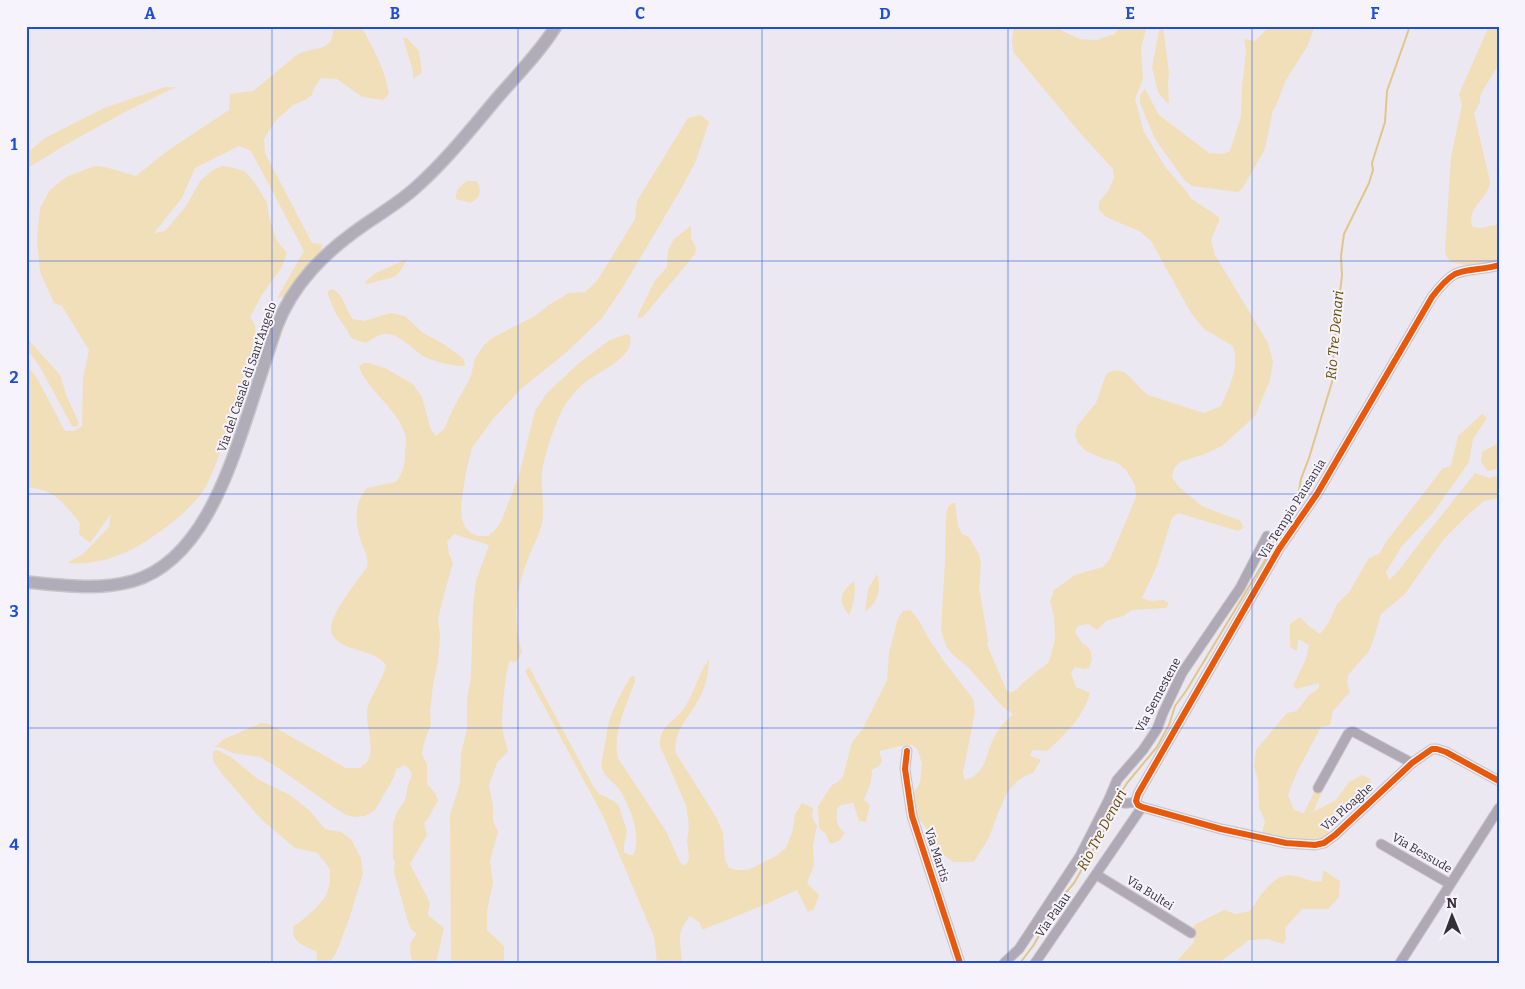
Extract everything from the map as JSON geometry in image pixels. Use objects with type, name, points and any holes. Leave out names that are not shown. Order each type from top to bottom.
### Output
[{"type":"main road","name":"Via del Casale di Sant'Angelo","points":[[26,582],[82,586],[124,583],[152,572],[165,564],[178,552],[200,524],[224,482],[280,318],[296,288],[329,252],[411,191],[436,169],[537,52],[556,26]]},
{"type":"street","name":"Via Tempio Pausania","points":[[1139,804],[1138,794],[1279,549],[1317,494],[1432,297],[1441,285],[1454,274],[1499,265]]},
{"type":"street","name":"Via Semestene","points":[[1004,963],[1019,949],[1080,856],[1119,777],[1143,750],[1158,729],[1163,713],[1182,673],[1240,588],[1267,536]]},
{"type":"street","points":[[1318,788],[1348,734],[1351,732],[1412,763]]},
{"type":"street","name":"Via Ploaghe","points":[[1139,804],[1246,835],[1286,843],[1315,846],[1324,843],[1335,835],[1412,763],[1432,749],[1440,749],[1499,781]]},
{"type":"street","points":[[1143,750],[1158,760]]},
{"type":"street","name":"Via Martis","points":[[907,751],[905,770],[912,816],[960,963]]},
{"type":"street","points":[[1109,799],[1126,804],[1139,804]]},
{"type":"street","name":"Via Palau","points":[[1035,963],[1097,875],[1139,804]]},
{"type":"street","points":[[1401,962],[1499,808]]},
{"type":"street","name":"Via Bessude","points":[[1381,844],[1450,884]]},
{"type":"street","name":"Via Bultei","points":[[1097,875],[1191,933]]},
{"type":"shaded area","points":[[333,26],[361,26],[382,67],[389,94],[383,100],[362,97],[337,79],[321,78],[314,88],[312,95],[293,105],[276,120],[264,139],[265,153],[312,243],[322,244],[322,249],[283,297],[277,298],[304,251],[251,151],[239,146],[195,168],[182,198],[154,233],[165,231],[186,206],[201,180],[213,170],[222,166],[246,172],[255,183],[267,203],[269,217],[277,241],[287,253],[282,267],[262,295],[250,317],[255,325],[256,336],[214,469],[206,487],[181,515],[143,543],[126,552],[97,562],[67,563],[83,554],[109,527],[111,514],[90,543],[79,534],[80,523],[57,498],[44,490],[26,488],[26,364],[37,378],[65,431],[74,431],[82,426],[83,379],[89,350],[62,306],[54,303],[40,272],[37,239],[40,208],[50,190],[66,177],[95,166],[136,176],[170,149],[229,110],[230,94],[253,91],[298,54],[327,45],[333,35]]},
{"type":"shaded area","points":[[1014,26],[1059,26],[1062,31],[1080,39],[1096,40],[1115,34],[1119,26],[1147,26],[1141,48],[1143,79],[1135,99],[1144,132],[1166,168],[1190,198],[1219,217],[1211,240],[1215,255],[1268,343],[1273,362],[1270,380],[1255,416],[1222,446],[1180,462],[1174,468],[1172,477],[1178,486],[1202,506],[1241,521],[1243,528],[1238,531],[1178,513],[1172,518],[1157,566],[1142,598],[1151,601],[1163,600],[1169,603],[1166,608],[1132,610],[1123,616],[1106,621],[1097,630],[1088,624],[1078,626],[1075,632],[1082,643],[1088,647],[1092,660],[1089,668],[1075,667],[1071,673],[1076,687],[1090,693],[1087,702],[1073,725],[1047,751],[1032,750],[1030,756],[1041,760],[1033,773],[1024,777],[1010,790],[988,838],[974,862],[953,862],[936,849],[923,823],[912,813],[910,799],[920,783],[922,763],[917,749],[912,745],[879,751],[882,761],[879,766],[872,770],[871,782],[864,800],[870,805],[866,822],[859,821],[853,803],[841,805],[837,809],[837,820],[838,825],[845,833],[839,841],[830,844],[826,834],[819,828],[818,806],[832,785],[843,777],[852,742],[862,730],[887,680],[889,653],[898,618],[903,611],[910,610],[918,619],[943,660],[973,699],[975,712],[963,773],[965,780],[973,777],[983,766],[997,732],[1013,714],[1003,707],[967,666],[953,655],[946,646],[941,630],[946,515],[948,507],[955,503],[958,526],[962,534],[969,537],[979,554],[981,564],[979,587],[988,640],[987,645],[1007,691],[1012,692],[1049,662],[1055,639],[1054,616],[1050,602],[1054,590],[1075,575],[1103,567],[1110,559],[1136,497],[1135,485],[1126,470],[1116,462],[1086,451],[1078,443],[1075,436],[1077,426],[1096,403],[1106,374],[1113,371],[1124,372],[1148,395],[1204,413],[1221,406],[1234,369],[1235,354],[1233,346],[1204,329],[1191,313],[1151,241],[1141,232],[1106,217],[1099,210],[1099,202],[1108,191],[1114,178],[1113,169],[1081,134],[1014,53],[1012,42]]},
{"type":"shaded area","points":[[1160,26],[1163,26],[1169,73],[1169,102],[1167,103],[1158,92],[1152,67]]},
{"type":"shaded area","points":[[1270,26],[1315,26],[1308,45],[1285,82],[1273,110],[1265,149],[1242,189],[1238,192],[1192,186],[1185,181],[1155,139],[1140,103],[1140,95],[1145,89],[1159,115],[1209,153],[1223,154],[1230,151],[1241,116],[1246,51],[1244,39],[1255,41]]},
{"type":"shaded area","points":[[1489,26],[1499,26],[1499,64],[1483,90],[1480,102],[1474,113],[1490,181],[1486,193],[1474,209],[1471,220],[1473,227],[1481,228],[1499,224],[1499,262],[1474,267],[1451,262],[1446,256],[1445,249],[1451,157],[1462,105],[1459,94]]},
{"type":"shaded area","points":[[403,38],[407,38],[419,51],[422,73],[413,79],[413,71]]},
{"type":"shaded area","points":[[165,87],[176,87],[72,141],[26,169],[26,154],[45,138],[104,108]]},
{"type":"shaded area","points":[[701,115],[709,122],[696,161],[623,287],[602,318],[568,351],[521,389],[493,419],[472,448],[461,505],[462,519],[465,527],[471,533],[478,536],[488,536],[501,522],[519,475],[535,411],[546,394],[579,363],[610,340],[627,334],[630,336],[630,344],[621,358],[582,385],[565,405],[551,438],[543,468],[542,523],[518,593],[516,616],[522,652],[516,662],[510,661],[506,680],[502,720],[508,751],[497,763],[489,785],[493,806],[493,821],[498,832],[490,861],[493,883],[487,911],[487,930],[504,946],[504,963],[451,963],[450,815],[460,783],[461,753],[467,729],[467,700],[471,677],[473,606],[476,581],[489,545],[454,534],[447,542],[453,563],[438,620],[440,635],[430,712],[431,724],[422,754],[427,764],[427,784],[438,800],[424,823],[427,835],[410,864],[430,903],[428,915],[444,928],[436,963],[413,963],[410,947],[412,940],[417,934],[411,929],[408,922],[394,872],[395,862],[393,858],[393,824],[406,796],[412,774],[409,769],[405,765],[396,769],[394,777],[375,810],[365,816],[356,817],[346,815],[260,757],[233,753],[215,747],[224,739],[261,723],[269,724],[346,768],[360,768],[367,762],[371,749],[367,718],[368,708],[386,665],[375,656],[338,642],[332,635],[331,628],[338,610],[367,567],[367,558],[357,522],[359,501],[367,488],[396,482],[404,465],[406,439],[396,416],[369,384],[359,367],[363,363],[368,363],[385,368],[413,384],[422,397],[431,430],[436,436],[444,429],[471,376],[475,358],[484,345],[492,338],[533,317],[569,293],[585,292],[597,281],[635,219],[637,201],[688,118]]},
{"type":"shaded area","points":[[467,181],[477,181],[480,188],[480,194],[470,203],[456,199],[458,188]]},
{"type":"shaded area","points":[[691,226],[691,238],[696,248],[695,254],[642,318],[637,317],[654,282],[667,267],[668,250],[674,239]]},
{"type":"shaded area","points":[[407,259],[399,273],[394,277],[367,284],[364,283],[376,273]]},
{"type":"shaded area","points":[[332,289],[342,298],[353,319],[364,321],[391,313],[405,316],[423,333],[442,343],[461,357],[464,360],[465,366],[450,365],[427,358],[397,336],[381,334],[366,343],[350,337],[336,314],[328,295],[328,291]]},
{"type":"shaded area","points":[[26,337],[60,375],[67,397],[79,423],[77,427],[72,426],[40,367],[26,348]]},
{"type":"shaded area","points":[[1482,414],[1487,418],[1473,439],[1469,462],[1433,513],[1402,546],[1386,572],[1389,580],[1399,570],[1475,473],[1489,478],[1499,475],[1499,498],[1484,501],[1470,513],[1443,540],[1405,594],[1381,614],[1369,651],[1348,675],[1347,683],[1350,692],[1333,711],[1330,725],[1321,727],[1297,772],[1288,795],[1294,810],[1304,813],[1315,790],[1322,792],[1313,812],[1336,800],[1349,782],[1362,775],[1370,779],[1371,784],[1363,790],[1359,800],[1331,822],[1329,833],[1322,839],[1296,842],[1262,833],[1265,821],[1259,808],[1258,779],[1254,767],[1256,750],[1287,713],[1297,711],[1308,696],[1319,688],[1319,683],[1296,689],[1293,686],[1306,659],[1309,645],[1298,639],[1297,651],[1290,647],[1290,624],[1300,617],[1320,634],[1329,622],[1337,604],[1350,591],[1368,559],[1380,553],[1386,542],[1443,468],[1451,466],[1458,436]]},
{"type":"shaded area","points":[[1499,443],[1499,466],[1494,470],[1488,471],[1481,462],[1482,452]]},
{"type":"shaded area","points":[[877,574],[879,590],[873,604],[865,612],[868,589]]},
{"type":"shaded area","points":[[854,581],[854,598],[849,615],[843,605],[842,597],[846,589]]},
{"type":"shaded area","points":[[709,659],[704,688],[679,731],[676,753],[716,817],[723,833],[725,860],[729,868],[748,870],[776,856],[786,848],[793,829],[795,814],[802,803],[813,808],[812,817],[817,826],[813,845],[814,865],[807,883],[819,895],[814,909],[808,912],[797,890],[702,930],[700,923],[690,916],[682,928],[680,938],[682,963],[657,963],[654,937],[603,816],[525,671],[529,667],[593,786],[599,794],[614,801],[619,806],[627,831],[624,852],[629,855],[633,855],[636,848],[634,821],[623,795],[605,774],[602,763],[607,729],[612,713],[631,676],[634,676],[635,681],[617,739],[618,758],[666,831],[680,862],[684,866],[689,858],[687,840],[689,827],[686,805],[660,746],[660,738],[665,727],[686,705]]},
{"type":"shaded area","points":[[217,750],[231,757],[259,780],[290,795],[310,811],[325,829],[341,832],[351,839],[361,858],[363,874],[349,919],[337,951],[330,963],[316,963],[316,951],[299,942],[293,931],[294,925],[316,908],[326,896],[330,882],[330,870],[317,853],[295,848],[261,819],[213,761],[213,751]]},
{"type":"shaded area","points":[[1323,870],[1340,881],[1339,897],[1328,909],[1302,909],[1285,928],[1286,939],[1283,944],[1268,939],[1249,940],[1219,963],[1175,963],[1194,942],[1194,925],[1224,910],[1235,914],[1250,911],[1268,886],[1281,877],[1287,875],[1312,881],[1322,881]]},
{"type":"waterway","name":"Rio Tre Denari","points":[[1117,799],[1127,783],[1157,747],[1169,725],[1175,706],[1264,562],[1298,497],[1301,479],[1332,382],[1344,234],[1369,183],[1373,170],[1372,163],[1385,122],[1387,91],[1410,26]]},
{"type":"waterway","name":"Rio Tre Denari","points":[[1020,963],[1033,946],[1059,901],[1074,883],[1114,813],[1116,803]]},
{"type":"cycle path","points":[[1499,265],[1455,274],[1445,281],[1432,297],[1317,494],[1279,549],[1138,794],[1136,801],[1142,807],[1221,829],[1286,843],[1315,845],[1324,843],[1335,835],[1412,763],[1432,749],[1446,752],[1499,781]]},
{"type":"cycle path","points":[[907,751],[905,769],[912,816],[960,963]]}]
